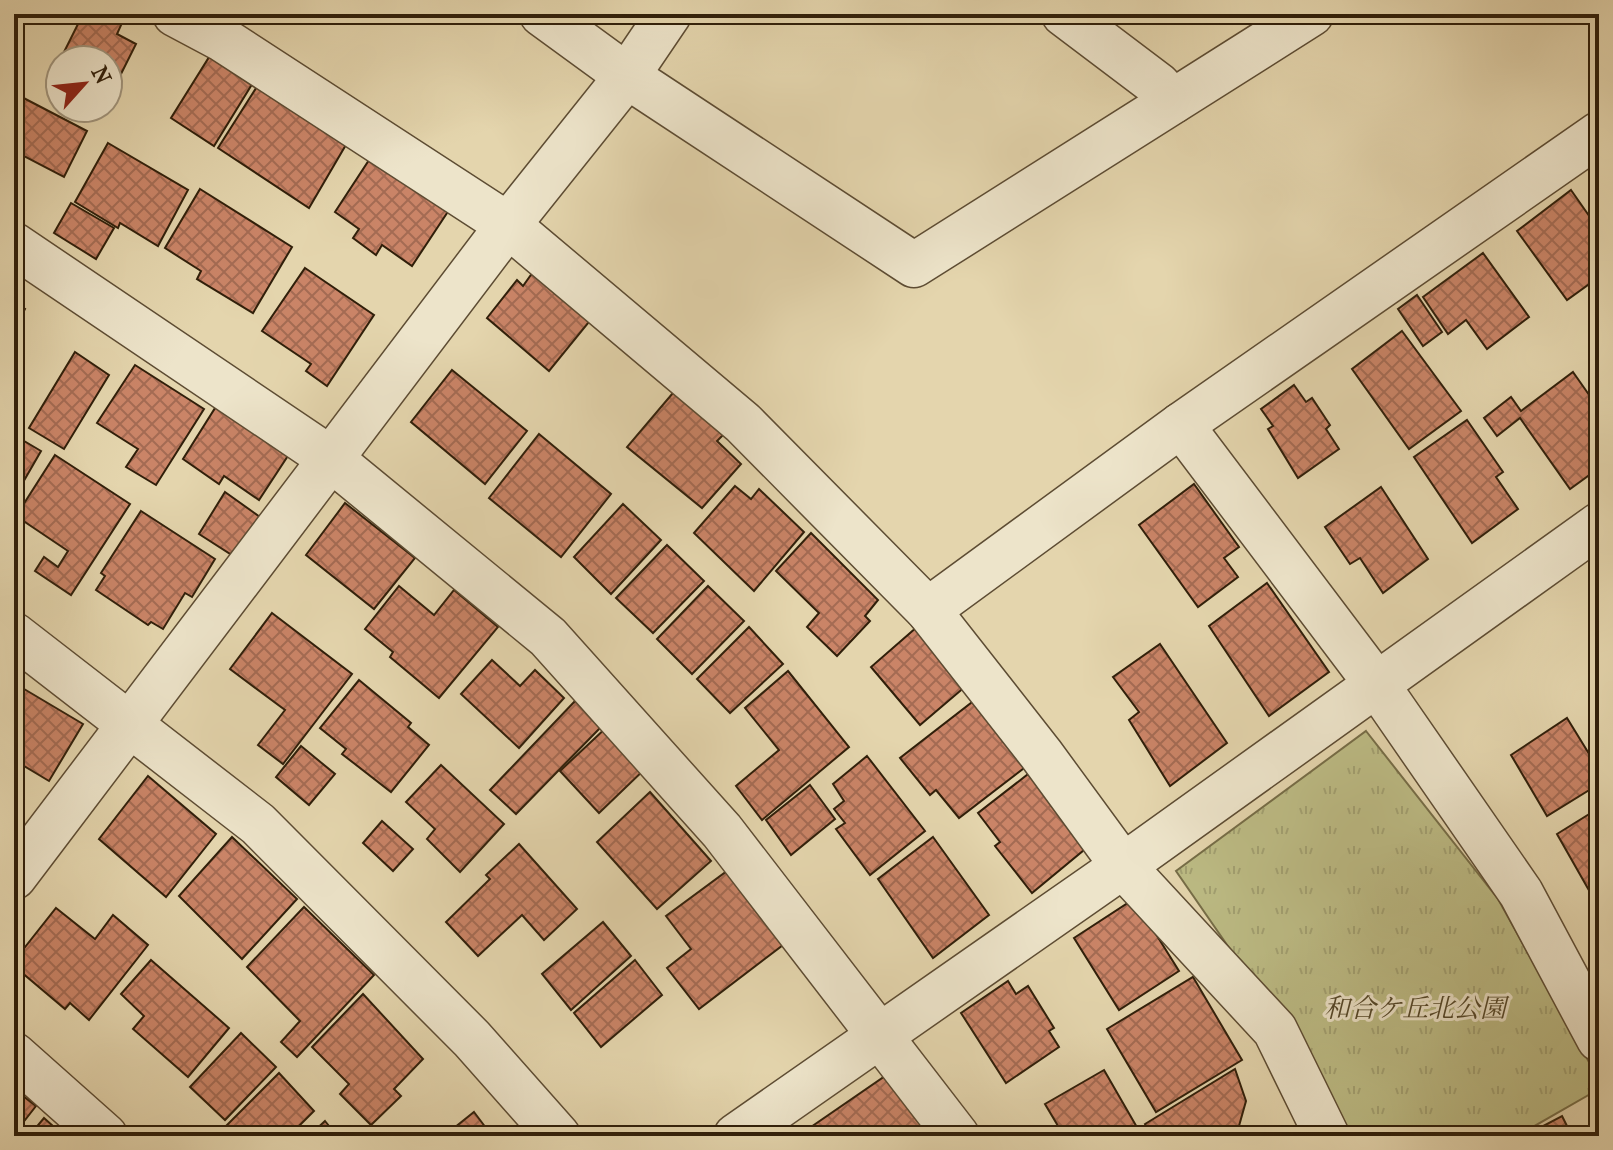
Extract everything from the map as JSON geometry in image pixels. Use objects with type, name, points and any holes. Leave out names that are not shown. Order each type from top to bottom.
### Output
[{"type":"street","points":[[175,14],[222,39],[508,225],[743,423],[928,610],[1041,754],[1123,866],[1275,1030],[1327,1136]]},
{"type":"street","points":[[542,14],[627,76],[914,265],[1311,14]]},
{"type":"street","points":[[14,877],[508,225],[627,76],[669,14]]},
{"type":"street","points":[[1064,14],[1158,85],[1173,101]]},
{"type":"street","points":[[928,610],[1181,425],[1599,134]]},
{"type":"street","points":[[14,245],[331,459],[548,637],[722,831],[957,1136]]},
{"type":"street","points":[[1181,425],[1375,682],[1521,893],[1599,1039]]},
{"type":"street","points":[[736,1136],[1123,866],[1375,682],[1599,525]]},
{"type":"street","points":[[14,635],[258,824],[472,1039],[558,1136]]},
{"type":"street","points":[[14,1055],[105,1136]]},
{"type":"path","points":[[1585,14],[1599,34]]},
{"type":"green space","name":"和合ケ丘北公園","points":[[1366,731],[1498,899],[1599,1080],[1599,1089],[1517,1136],[1341,1136],[1281,1023],[1176,871]]},
{"type":"building","points":[[83,14],[126,14],[117,34],[136,44],[124,68],[124,44],[68,44]]},
{"type":"building","points":[[211,54],[254,81],[214,146],[171,118]]},
{"type":"building","points":[[258,85],[347,143],[309,208],[218,148]]},
{"type":"building","points":[[14,93],[44,109],[44,124],[74,124],[87,131],[64,177],[14,151]]},
{"type":"building","points":[[108,143],[188,190],[158,246],[120,223],[118,228],[75,202]]},
{"type":"building","points":[[373,154],[451,207],[412,266],[382,245],[376,255],[353,238],[359,229],[335,212]]},
{"type":"building","points":[[200,189],[292,247],[253,313],[197,279],[201,271],[165,248]]},
{"type":"building","points":[[1571,190],[1599,230],[1599,277],[1567,300],[1517,231]]},
{"type":"building","points":[[71,203],[114,228],[96,259],[54,233]]},
{"type":"building","points":[[1483,253],[1529,317],[1487,349],[1466,320],[1448,334],[1423,297]]},
{"type":"building","points":[[305,268],[374,315],[327,386],[306,371],[311,364],[262,331]]},
{"type":"building","points":[[533,272],[593,317],[549,371],[487,318],[517,280],[523,286]]},
{"type":"building","points":[[1417,295],[1442,332],[1423,346],[1398,309]]},
{"type":"building","points":[[14,303],[25,309],[14,330]]},
{"type":"building","points":[[1402,331],[1461,411],[1409,449],[1352,369]]},
{"type":"building","points":[[75,352],[109,375],[64,449],[29,428]]},
{"type":"building","points":[[135,365],[204,409],[156,485],[126,467],[138,449],[97,423]]},
{"type":"building","points":[[452,370],[527,431],[485,484],[411,422]]},
{"type":"building","points":[[1573,372],[1599,409],[1599,468],[1570,489],[1520,418],[1497,436],[1484,418],[1511,397],[1521,411]]},
{"type":"building","points":[[1294,385],[1306,402],[1312,398],[1330,425],[1326,429],[1339,449],[1298,478],[1268,429],[1273,426],[1261,409]]},
{"type":"building","points":[[678,387],[727,431],[717,441],[741,464],[702,508],[627,447]]},
{"type":"building","points":[[222,397],[295,445],[259,500],[224,476],[219,484],[183,459]]},
{"type":"building","points":[[1467,420],[1503,472],[1496,477],[1518,509],[1472,543],[1414,457]]},
{"type":"building","points":[[539,434],[611,494],[561,557],[489,498]]},
{"type":"building","points":[[14,435],[41,451],[14,498]]},
{"type":"building","points":[[55,455],[130,504],[71,595],[35,571],[44,557],[58,567],[68,551],[16,516]]},
{"type":"building","points":[[1194,484],[1239,547],[1224,558],[1238,577],[1198,607],[1139,525]]},
{"type":"building","points":[[735,486],[751,499],[759,489],[804,532],[754,591],[694,533]]},
{"type":"building","points":[[1381,487],[1428,559],[1383,593],[1360,558],[1350,564],[1325,527]]},
{"type":"building","points":[[225,492],[260,517],[235,557],[199,534]]},
{"type":"building","points":[[345,503],[415,558],[374,609],[306,555]]},
{"type":"building","points":[[623,504],[661,540],[611,594],[574,557]]},
{"type":"building","points":[[141,511],[215,559],[192,597],[185,593],[163,629],[151,622],[148,625],[96,590],[105,576],[101,573]]},
{"type":"building","points":[[811,533],[878,600],[865,616],[870,621],[837,656],[807,627],[819,613],[776,571]]},
{"type":"building","points":[[667,545],[704,581],[653,633],[616,598]]},
{"type":"building","points":[[1267,583],[1329,672],[1269,716],[1209,626]]},
{"type":"building","points":[[399,586],[434,615],[454,590],[498,627],[439,698],[390,657],[393,652],[365,629]]},
{"type":"building","points":[[708,586],[744,621],[692,674],[657,639]]},
{"type":"building","points":[[272,613],[352,674],[283,764],[258,745],[285,710],[230,669]]},
{"type":"building","points":[[749,627],[783,664],[730,713],[697,679]]},
{"type":"building","points":[[917,627],[966,686],[920,725],[871,667]]},
{"type":"building","points":[[1160,644],[1227,743],[1170,786],[1129,720],[1139,712],[1113,677]]},
{"type":"building","points":[[492,660],[520,686],[535,670],[564,698],[519,748],[461,694]]},
{"type":"building","points":[[788,671],[849,747],[762,820],[736,786],[779,750],[745,708]]},
{"type":"building","points":[[359,680],[411,723],[408,727],[429,745],[391,792],[342,754],[346,749],[320,728]]},
{"type":"building","points":[[14,683],[83,724],[49,781],[14,760]]},
{"type":"building","points":[[980,696],[1032,762],[959,818],[936,790],[930,795],[900,758]]},
{"type":"building","points":[[576,700],[602,726],[516,814],[490,790]]},
{"type":"building","points":[[1567,718],[1599,770],[1599,784],[1547,816],[1511,755]]},
{"type":"building","points":[[609,725],[647,767],[599,813],[560,771]]},
{"type":"building","points":[[301,746],[335,774],[309,805],[276,777]]},
{"type":"building","points":[[867,756],[925,831],[870,875],[836,829],[845,823],[834,809],[844,801],[833,784]]},
{"type":"building","points":[[441,765],[504,824],[460,872],[427,839],[435,829],[406,802]]},
{"type":"building","points":[[1032,771],[1090,845],[1032,893],[995,846],[1000,842],[978,813]]},
{"type":"building","points":[[148,776],[216,834],[166,897],[99,839]]},
{"type":"building","points":[[810,785],[835,819],[791,855],[766,820]]},
{"type":"building","points":[[650,792],[711,861],[657,909],[597,842]]},
{"type":"building","points":[[1599,808],[1599,908],[1557,834]]},
{"type":"building","points":[[382,821],[413,849],[393,871],[363,843]]},
{"type":"building","points":[[232,837],[297,899],[242,959],[179,896]]},
{"type":"building","points":[[933,837],[989,915],[933,958],[878,879]]},
{"type":"building","points":[[519,844],[577,909],[544,940],[522,915],[478,956],[446,922],[490,879],[486,875]]},
{"type":"building","points":[[727,871],[783,945],[699,1009],[667,968],[691,949],[666,916]]},
{"type":"building","points":[[1134,899],[1179,971],[1119,1010],[1074,938]]},
{"type":"building","points":[[304,907],[374,975],[297,1057],[281,1042],[300,1021],[247,967]]},
{"type":"building","points":[[56,908],[95,939],[113,915],[148,945],[89,1020],[70,1003],[65,1009],[14,966],[14,961]]},
{"type":"building","points":[[603,922],[631,956],[571,1010],[542,974]]},
{"type":"building","points":[[151,960],[229,1028],[188,1077],[133,1029],[144,1016],[121,994]]},
{"type":"building","points":[[635,960],[662,995],[601,1047],[574,1013]]},
{"type":"building","points":[[1193,977],[1242,1060],[1156,1112],[1107,1029]]},
{"type":"building","points":[[1008,981],[1016,994],[1028,986],[1054,1028],[1049,1031],[1059,1047],[1006,1083],[961,1013]]},
{"type":"building","points":[[363,994],[423,1059],[394,1089],[401,1096],[371,1125],[340,1094],[349,1084],[312,1047]]},
{"type":"building","points":[[241,1033],[276,1067],[225,1120],[190,1087]]},
{"type":"building","points":[[1235,1069],[1246,1101],[1239,1126],[1244,1136],[1151,1136],[1145,1124]]},
{"type":"building","points":[[1104,1070],[1142,1136],[1064,1136],[1045,1104]]},
{"type":"building","points":[[891,1072],[934,1136],[817,1136],[811,1127]]},
{"type":"building","points":[[279,1073],[314,1111],[289,1136],[238,1136],[227,1125]]},
{"type":"building","points":[[14,1089],[36,1106],[14,1134]]},
{"type":"building","points":[[474,1112],[492,1136],[444,1136]]},
{"type":"building","points":[[1562,1116],[1572,1136],[1526,1135]]},
{"type":"building","points":[[44,1118],[64,1136],[29,1136]]},
{"type":"building","points":[[325,1121],[337,1136],[309,1136]]},
{"type":"building","points":[[1599,1128],[1599,1136],[1583,1136]]}]
